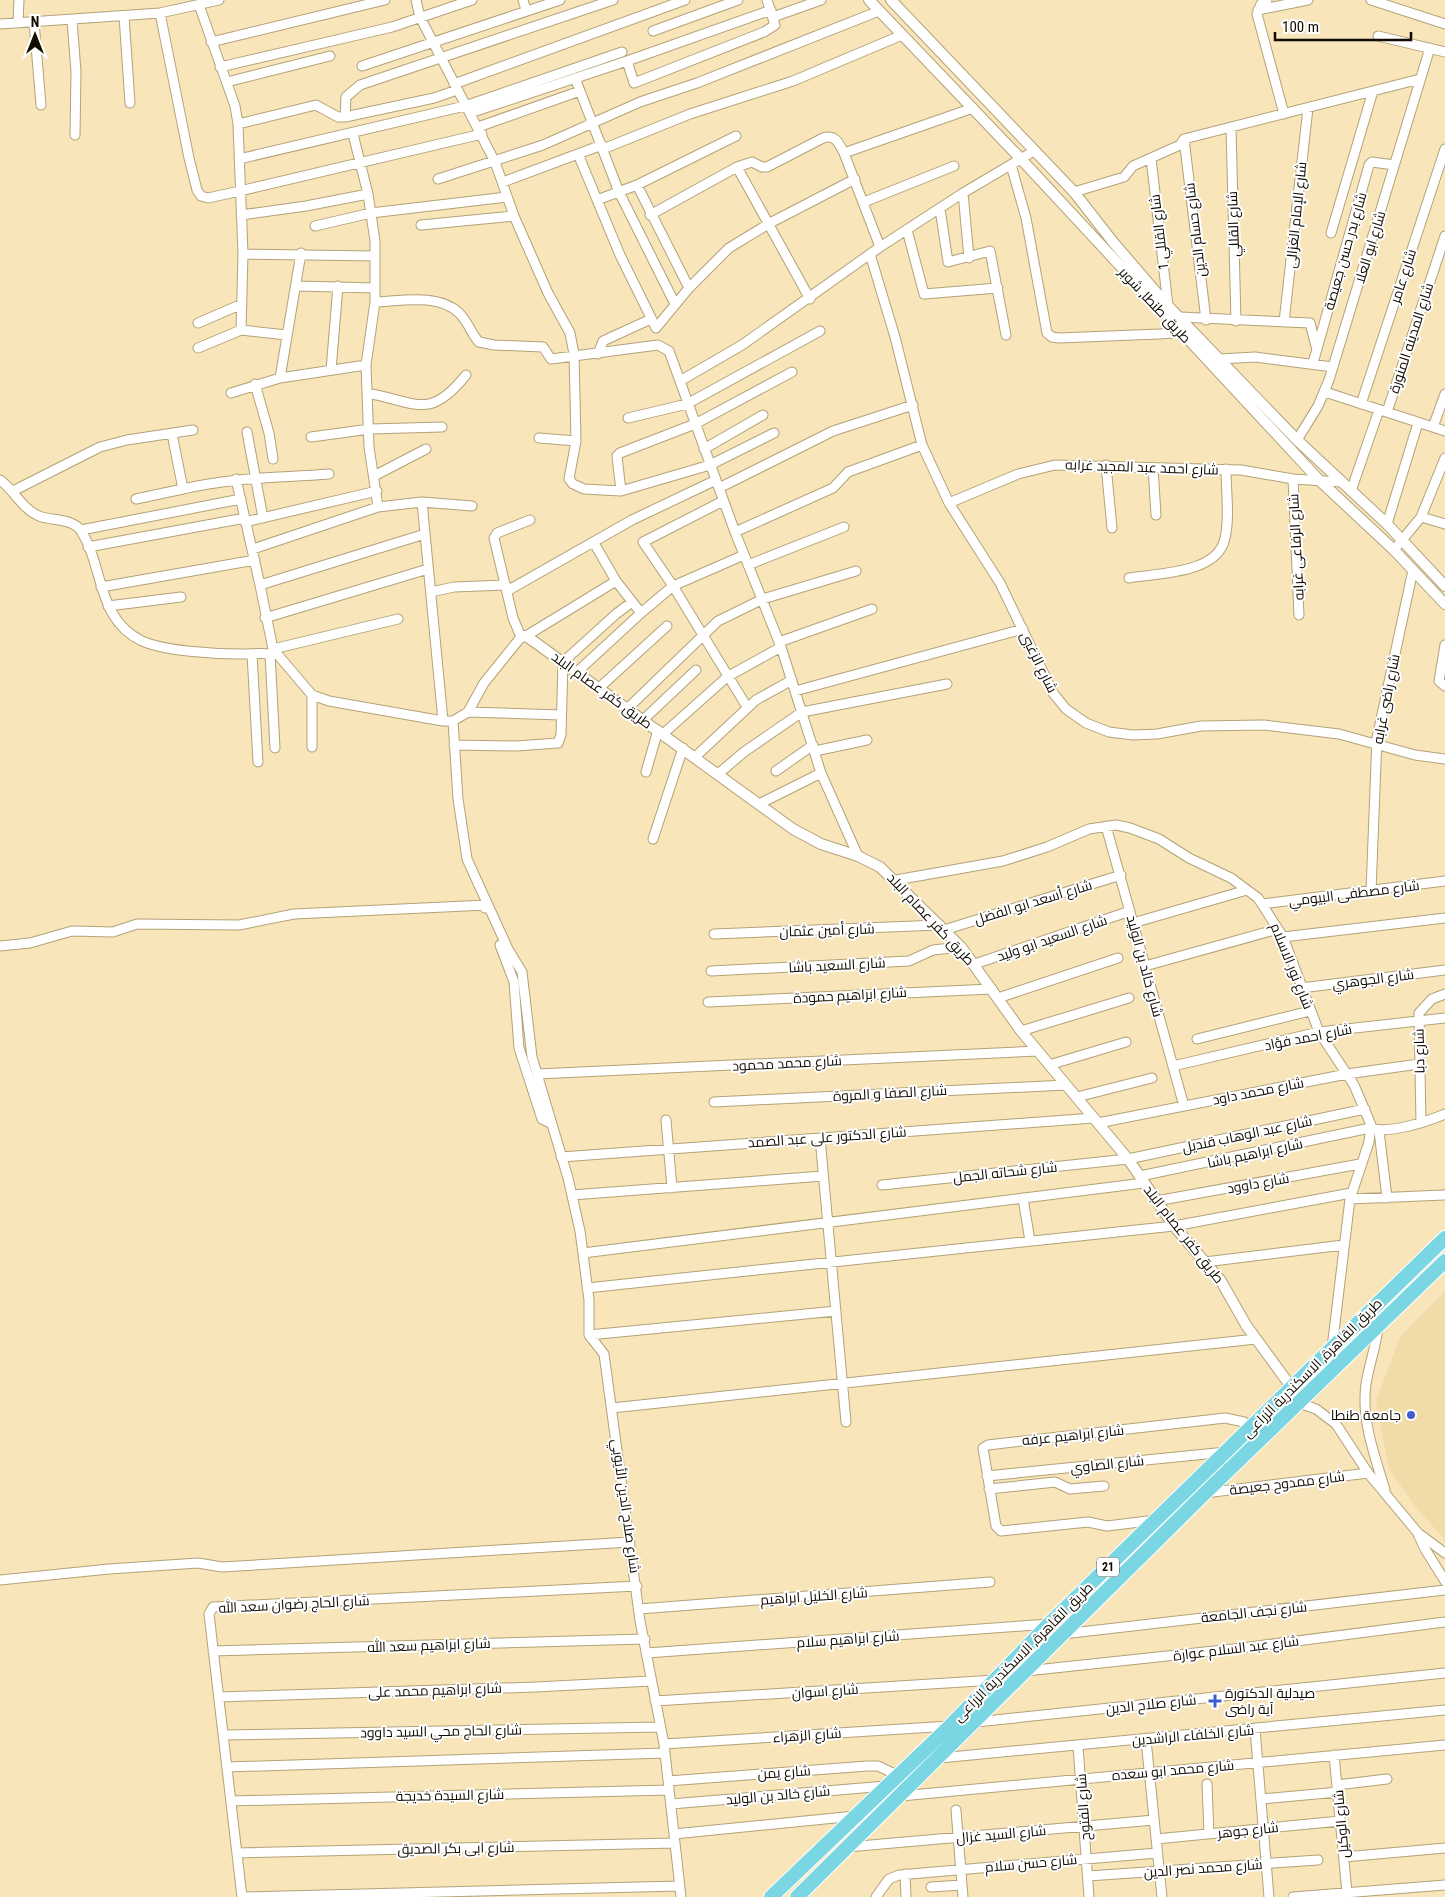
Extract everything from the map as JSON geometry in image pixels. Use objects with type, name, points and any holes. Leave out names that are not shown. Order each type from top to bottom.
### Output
[{"type":"highway","name":"طريق القاهرة, الاسكندرية الزراعى","points":[[771,1897],[950,1726],[1049,1624],[1445,1238]]},
{"type":"highway","name":"طريق القاهرة, الاسكندرية الزراعى","points":[[797,1897],[940,1758],[1206,1493],[1445,1261]]},
{"type":"street","points":[[18,23],[19,0]]},
{"type":"street","points":[[0,24],[160,13],[187,4],[199,5],[219,0]]},
{"type":"street","points":[[211,42],[385,0]]},
{"type":"street","points":[[416,0],[420,17],[495,162],[514,216],[548,292],[567,326],[574,354],[576,440],[569,479],[573,484],[591,490],[621,492],[710,465],[774,433]]},
{"type":"street","points":[[220,67],[374,31],[472,0]]},
{"type":"street","points":[[523,0],[526,10]]},
{"type":"street","points":[[362,66],[560,0]]},
{"type":"street","points":[[345,118],[346,97],[353,89],[371,80],[441,59],[613,0]]},
{"type":"street","points":[[238,124],[316,105],[332,115],[345,118],[456,87],[685,0]]},
{"type":"street","points":[[653,31],[738,0]]},
{"type":"street","points":[[628,61],[634,82],[774,28],[775,24],[767,0]]},
{"type":"street","points":[[239,159],[468,110],[575,78],[772,13],[821,0]]},
{"type":"street","name":"طريق طنطا, شوبر","points":[[869,0],[1181,324],[1319,480],[1394,550],[1445,604]]},
{"type":"street","name":"طريق طنطا, شوبر","points":[[891,0],[1074,192],[1181,324],[1220,359],[1297,440],[1387,524],[1445,586]]},
{"type":"street","points":[[1267,0],[1258,10],[1258,20],[1284,114]]},
{"type":"street","points":[[1258,10],[1308,0]]},
{"type":"street","points":[[1371,0],[1445,24]]},
{"type":"street","points":[[199,5],[227,82],[238,124],[243,254],[241,330]]},
{"type":"street","points":[[438,179],[495,162],[594,124],[640,102],[697,84],[879,11]]},
{"type":"street","points":[[160,13],[166,54],[197,190],[201,196],[208,198],[361,164],[480,131],[580,90]]},
{"type":"street","points":[[124,16],[130,103]]},
{"type":"street","points":[[72,20],[76,72],[75,135]]},
{"type":"street","points":[[34,22],[42,105]]},
{"type":"street","points":[[502,182],[690,114],[794,81],[902,35]]},
{"type":"street","points":[[1378,36],[1445,52]]},
{"type":"street","name":"شارع ابو العلا","points":[[1297,440],[1325,392],[1430,48]]},
{"type":"street","points":[[468,110],[622,52]]},
{"type":"street","points":[[227,82],[330,56]]},
{"type":"street","points":[[575,78],[619,192],[675,304]]},
{"type":"street","points":[[1074,192],[1124,177],[1133,166],[1180,145],[1184,140],[1420,79]]},
{"type":"street","points":[[1331,232],[1373,91]]},
{"type":"street","points":[[844,153],[973,108]]},
{"type":"street","name":"شارع الإمام الغزالى","points":[[1284,322],[1308,108]]},
{"type":"street","name":"شارع القللي","points":[[1230,128],[1236,321]]},
{"type":"street","points":[[353,134],[372,213],[375,256],[375,302],[366,365],[370,429],[369,448],[378,507]]},
{"type":"street","points":[[596,200],[637,185],[736,136]]},
{"type":"street","points":[[650,215],[737,167],[752,162],[762,168],[767,167],[827,137],[838,141],[844,153],[880,248]]},
{"type":"street","name":"شارع حسام الدين","points":[[1184,140],[1206,320]]},
{"type":"street","name":"شارع عامر","points":[[1360,404],[1445,149]]},
{"type":"street","points":[[680,381],[742,345],[810,299],[870,254],[963,193],[1034,151]]},
{"type":"street","points":[[578,154],[596,200],[655,327],[658,327],[689,288],[729,248],[770,223],[855,179]]},
{"type":"street","name":"شارع القللي 1","points":[[1151,158],[1168,306]]},
{"type":"street","name":"شارع بدر حسن جعيصة","points":[[1314,363],[1369,165],[1372,162],[1394,165]]},
{"type":"street","points":[[1011,165],[1023,205],[1047,333],[1052,337],[1159,334],[1181,324],[1206,320],[1284,322],[1312,324],[1317,349]]},
{"type":"street","points":[[864,202],[954,166]]},
{"type":"street","points":[[737,167],[770,223],[810,299]]},
{"type":"street","points":[[637,185],[650,215],[689,288]]},
{"type":"street","points":[[963,193],[969,258]]},
{"type":"street","points":[[241,215],[291,209],[368,194]]},
{"type":"street","points":[[314,226],[372,213],[507,197]]},
{"type":"street","points":[[940,209],[948,262],[990,251],[1006,335]]},
{"type":"street","points":[[421,224],[514,216]]},
{"type":"street","points":[[907,230],[924,294],[998,288]]},
{"type":"street","name":"شارع المدينه المنورة","points":[[1351,491],[1383,411],[1445,236]]},
{"type":"street","points":[[243,254],[302,253],[375,256]]},
{"type":"street","points":[[280,378],[302,253]]},
{"type":"street","name":"شارع الزغبى","points":[[870,254],[913,405],[922,445],[949,503],[1000,582],[1053,693],[1066,709],[1086,723],[1109,732],[1133,735],[1157,734],[1201,726],[1264,724],[1302,728],[1376,744],[1415,755],[1445,759]]},
{"type":"street","points":[[297,286],[375,288]]},
{"type":"street","points":[[332,370],[338,286]]},
{"type":"street","points":[[375,302],[418,301],[445,304],[460,314],[479,342],[494,345],[544,348],[551,359],[574,354],[598,354],[658,345],[669,351],[674,358],[687,404],[723,501],[780,645],[822,773],[858,856]]},
{"type":"street","points":[[198,323],[242,304]]},
{"type":"street","points":[[598,354],[604,341],[651,319]]},
{"type":"street","points":[[198,348],[241,330],[287,335]]},
{"type":"street","points":[[628,418],[687,404],[820,331]]},
{"type":"street","points":[[1220,359],[1255,357],[1314,363],[1333,367]]},
{"type":"street","points":[[231,393],[255,384],[280,378],[366,365]]},
{"type":"street","points":[[621,492],[617,455],[695,424],[792,372]]},
{"type":"street","points":[[367,393],[418,404],[434,404],[454,390],[466,375]]},
{"type":"street","points":[[255,384],[269,433],[273,458]]},
{"type":"street","points":[[1325,392],[1445,431]]},
{"type":"street","points":[[1433,427],[1445,394]]},
{"type":"street","points":[[431,592],[454,587],[506,588],[594,543],[632,520],[833,431],[913,405]]},
{"type":"street","points":[[704,449],[763,415]]},
{"type":"street","points":[[1387,524],[1418,423]]},
{"type":"street","points":[[311,437],[370,429],[442,427]]},
{"type":"street","points":[[13,491],[100,447],[127,440],[193,430]]},
{"type":"street","points":[[248,432],[263,518]]},
{"type":"street","points":[[172,434],[183,489]]},
{"type":"street","points":[[539,438],[576,440]]},
{"type":"street","points":[[735,532],[833,488],[848,472],[922,445]]},
{"type":"street","points":[[374,476],[426,448]]},
{"type":"street","points":[[1394,550],[1421,517],[1445,458]]},
{"type":"street","name":"شارع احمد عبد المجيد غرابه","points":[[949,503],[1040,467],[1055,465],[1226,469],[1293,479],[1341,482]]},
{"type":"street","points":[[1106,465],[1112,528]]},
{"type":"street","points":[[1154,468],[1156,515]]},
{"type":"street","points":[[1129,578],[1199,566],[1217,554],[1226,536],[1226,469]]},
{"type":"street","points":[[136,498],[257,476],[277,478],[329,474]]},
{"type":"street","points":[[236,479],[253,549],[272,652],[275,748]]},
{"type":"street","name":"شارع الرفاعى غرابه","points":[[1293,479],[1299,615]]},
{"type":"street","points":[[0,480],[37,515],[67,522],[81,530],[108,606],[122,627],[144,642],[219,653],[252,654],[272,652],[398,619]]},
{"type":"street","points":[[88,547],[263,518],[377,492]]},
{"type":"street","points":[[81,530],[241,499]]},
{"type":"street","points":[[723,501],[643,542],[674,586],[747,708]]},
{"type":"street","points":[[422,502],[443,721]]},
{"type":"street","points":[[253,549],[378,507],[422,502],[472,506]]},
{"type":"street","points":[[1421,517],[1445,524]]},
{"type":"street","points":[[524,637],[513,618],[495,535],[530,520]]},
{"type":"street","points":[[748,565],[844,527]]},
{"type":"street","points":[[260,585],[426,534]]},
{"type":"street","points":[[594,543],[616,581],[641,613]]},
{"type":"street","points":[[577,672],[641,613],[674,586],[744,555]]},
{"type":"street","points":[[100,587],[255,560]]},
{"type":"street","points":[[265,618],[428,569]]},
{"type":"street","name":"شارع راضى غرابه","points":[[1370,891],[1376,744],[1413,570]]},
{"type":"street","points":[[628,708],[693,648],[703,634],[718,621],[763,599],[856,571]]},
{"type":"street","points":[[272,652],[281,658],[292,674],[312,695],[329,700],[443,721],[453,721],[468,712],[484,683],[524,637],[616,581]]},
{"type":"street","points":[[108,606],[181,597]]},
{"type":"street","points":[[454,745],[556,744],[560,741],[563,662],[632,602]]},
{"type":"street","points":[[646,772],[660,732],[727,677],[780,645],[872,609]]},
{"type":"street","points":[[599,688],[667,626]]},
{"type":"street","points":[[795,691],[1023,629]]},
{"type":"street","name":"طريق كفر عصام البلد","points":[[524,637],[563,662],[807,837],[880,866],[896,880],[975,964],[1021,1031],[1128,1159],[1174,1226],[1221,1281],[1239,1314],[1292,1388]]},
{"type":"street","points":[[1445,645],[1439,681],[1445,686]]},
{"type":"street","points":[[252,654],[258,762]]},
{"type":"street","points":[[643,720],[696,670]]},
{"type":"street","points":[[695,757],[747,708],[792,680]]},
{"type":"street","points":[[718,774],[744,752],[802,712],[947,684]]},
{"type":"street","points":[[312,695],[312,748]]},
{"type":"street","points":[[468,712],[561,716]]},
{"type":"street","points":[[453,721],[458,799],[468,859],[508,949],[522,972],[530,1047],[550,1123],[572,1195],[583,1253],[589,1335],[836,1311]]},
{"type":"street","points":[[776,771],[814,748],[867,740]]},
{"type":"street","points":[[653,839],[683,748]]},
{"type":"street","points":[[759,804],[822,773]]},
{"type":"street","name":"شارع خالد بن الوليد","points":[[1106,826],[1184,1106]]},
{"type":"street","name":"شارع نور الاسلام","points":[[896,880],[1003,861],[1046,847],[1089,829],[1106,826],[1130,828],[1145,832],[1189,858],[1230,878],[1248,890],[1262,904],[1280,933],[1319,1032],[1347,1074],[1375,1130],[1360,1164],[1351,1196],[1343,1245],[1332,1348]]},
{"type":"street","name":"شارع أسعد ابو الفضل","points":[[942,928],[1121,875]]},
{"type":"street","name":"شارع مصطفى البيومي","points":[[1262,904],[1445,881]]},
{"type":"street","points":[[1133,924],[1248,890]]},
{"type":"street","points":[[0,946],[30,942],[72,931],[113,932],[137,924],[239,925],[294,914],[487,905]]},
{"type":"street","points":[[487,905],[486,912],[514,982],[519,1048],[542,1119],[550,1123]]},
{"type":"street","name":"شارع السعيد ابو وليد","points":[[975,964],[1130,911]]},
{"type":"street","points":[[1145,966],[1280,933],[1445,918]]},
{"type":"street","name":"شارع أمين عثمان","points":[[714,934],[942,928]]},
{"type":"street","name":"شارع السعيد باشا","points":[[711,971],[910,961],[934,950],[961,948]]},
{"type":"street","points":[[998,998],[1118,958]]},
{"type":"street","name":"شارع الجوهري","points":[[1301,988],[1445,970]]},
{"type":"street","name":"شارع ابراهيم حمودة","points":[[708,1002],[992,989]]},
{"type":"street","name":"شارع دبا","points":[[1421,1123],[1419,1020],[1422,1008],[1427,1003],[1445,994]]},
{"type":"street","points":[[1021,1031],[1129,998]]},
{"type":"street","points":[[1197,1039],[1310,1011]]},
{"type":"street","name":"شارع احمد فؤاد","points":[[1173,1066],[1319,1032],[1445,1018]]},
{"type":"street","points":[[1049,1065],[1126,1042]]},
{"type":"street","name":"شارع محمد محمود","points":[[537,1074],[1038,1051]]},
{"type":"street","name":"شارع محمد داود","points":[[1096,1120],[1184,1106],[1347,1074],[1420,1064]]},
{"type":"street","points":[[1077,1098],[1152,1078]]},
{"type":"street","name":"شارع الصفا و المروة","points":[[714,1102],[1066,1085]]},
{"type":"street","name":"شارع عبد الوهاب قنديل","points":[[1128,1159],[1366,1109]]},
{"type":"street","name":"شارع ابراهيم باشا","points":[[583,1253],[1023,1198],[1142,1180],[1375,1130],[1421,1123],[1445,1114]]},
{"type":"street","points":[[666,1120],[672,1188]]},
{"type":"street","name":"شارع الدكتور على عبد الصمد","points":[[561,1157],[1096,1120]]},
{"type":"street","points":[[1375,1130],[1387,1198]]},
{"type":"street","points":[[820,1138],[846,1422]]},
{"type":"street","name":"شارع شحاته الجمل","points":[[882,1185],[1128,1159]]},
{"type":"street","name":"شارع داوود","points":[[1156,1201],[1360,1164]]},
{"type":"street","points":[[572,1195],[823,1176]]},
{"type":"street","points":[[587,1288],[1174,1226],[1351,1196],[1387,1198],[1444,1195]]},
{"type":"street","points":[[1023,1198],[1030,1242]]},
{"type":"street","points":[[1206,1262],[1343,1245]]},
{"type":"street","points":[[1378,1327],[1374,1354],[1366,1384],[1366,1415],[1372,1448],[1386,1493]]},
{"type":"street","name":"شارع صلاح الدين الأيوبي","points":[[589,1335],[604,1354],[639,1609],[664,1749],[681,1897]]},
{"type":"street","points":[[612,1408],[1256,1339]]},
{"type":"street","points":[[1299,1403],[1316,1408],[1330,1418],[1368,1473],[1418,1533],[1445,1553]]},
{"type":"street","name":"شارع ابراهيم عرفه","points":[[1156,1520],[1106,1526],[1088,1522],[1004,1532],[997,1529],[996,1526],[982,1451],[988,1445],[1225,1418],[1235,1419],[1252,1428]]},
{"type":"street","name":"شارع الصاوي","points":[[987,1476],[1226,1452]]},
{"type":"street","name":"شارع ممدوح جعيصة","points":[[1206,1493],[1368,1473]]},
{"type":"street","points":[[989,1490],[1055,1482],[1070,1489],[1104,1486]]},
{"type":"street","points":[[1418,1533],[1425,1549],[1445,1580]]},
{"type":"street","points":[[0,1580],[102,1570],[198,1564],[222,1567],[630,1542]]},
{"type":"street","name":"شارع الخليل ابراهيم","points":[[639,1609],[990,1582]]},
{"type":"street","name":"شارع الحاج رضوان سعد الله","points":[[242,1897],[209,1614],[213,1607],[637,1586]]},
{"type":"street","name":"شارع نجف الجامعة","points":[[1063,1634],[1445,1590]]},
{"type":"street","name":"شارع عبد السلام عوارة","points":[[1026,1671],[1242,1648],[1445,1622]]},
{"type":"street","name":"شارع ابراهيم سلام","points":[[647,1653],[1049,1624]]},
{"type":"street","name":"شارع ابراهيم سعد الله","points":[[213,1651],[644,1639]]},
{"type":"street","name":"شارع صلاح الدين","points":[[976,1722],[1445,1672]]},
{"type":"street","name":"شارع اسوان","points":[[655,1701],[995,1680]]},
{"type":"street","name":"شارع ابراهيم محمد على","points":[[219,1697],[651,1681]]},
{"type":"street","name":"شارع الخلفاء الراشدين","points":[[940,1758],[1255,1730],[1445,1710]]},
{"type":"street","name":"شارع الزهراء","points":[[227,1766],[664,1749],[950,1726]]},
{"type":"street","name":"شارع الحاج محي السيد داوود","points":[[223,1735],[660,1727]]},
{"type":"street","points":[[1255,1730],[1269,1897]]},
{"type":"street","points":[[1146,1740],[1162,1897]]},
{"type":"street","name":"شارع محمد ابو سعده","points":[[901,1796],[1445,1745]]},
{"type":"street","name":"شارع الفتوح","points":[[1078,1746],[1090,1897]]},
{"type":"street","name":"شارع الوكيل","points":[[1334,1755],[1347,1893]]},
{"type":"street","name":"شارع يمن","points":[[668,1786],[867,1766],[878,1766],[898,1775]]},
{"type":"street","points":[[1261,1799],[1337,1789],[1387,1779]]},
{"type":"street","points":[[1206,1784],[1209,1834]]},
{"type":"street","name":"شارع السيدة خديجة","points":[[231,1801],[668,1786]]},
{"type":"street","name":"شارع خالد بن الوليد","points":[[671,1804],[886,1786]]},
{"type":"street","points":[[956,1810],[964,1897]]},
{"type":"street","name":"شارع ابى بكر الصديق","points":[[237,1853],[674,1839],[855,1816]]},
{"type":"street","name":"شارع السيد غزال","points":[[848,1847],[1154,1820]]},
{"type":"street","name":"شارع جوهر","points":[[1156,1840],[1340,1821]]},
{"type":"street","points":[[1344,1857],[1445,1848]]},
{"type":"street","name":"شارع حسن سلام","points":[[905,1874],[1158,1853]]},
{"type":"street","name":"شارع محمد نصر الدين","points":[[1088,1876],[1318,1860]]},
{"type":"street","points":[[876,1897],[889,1879],[905,1874],[906,1897]]},
{"type":"street","points":[[931,1887],[962,1885]]},
{"type":"street","points":[[1293,1897],[1445,1885]]},
{"type":"street","points":[[242,1897],[680,1886]]},
{"type":"shaded area","name":"جامعة طنطا","points":[[1445,1291],[1445,1540],[1415,1506],[1389,1469],[1376,1401],[1400,1337]]},
{"type":"place","name":"جامعة طنطا","points":[[1411,1415]]},
{"type":"place","name":"صيدلية الدكتورة آية راضى","points":[[1215,1701]]}]
